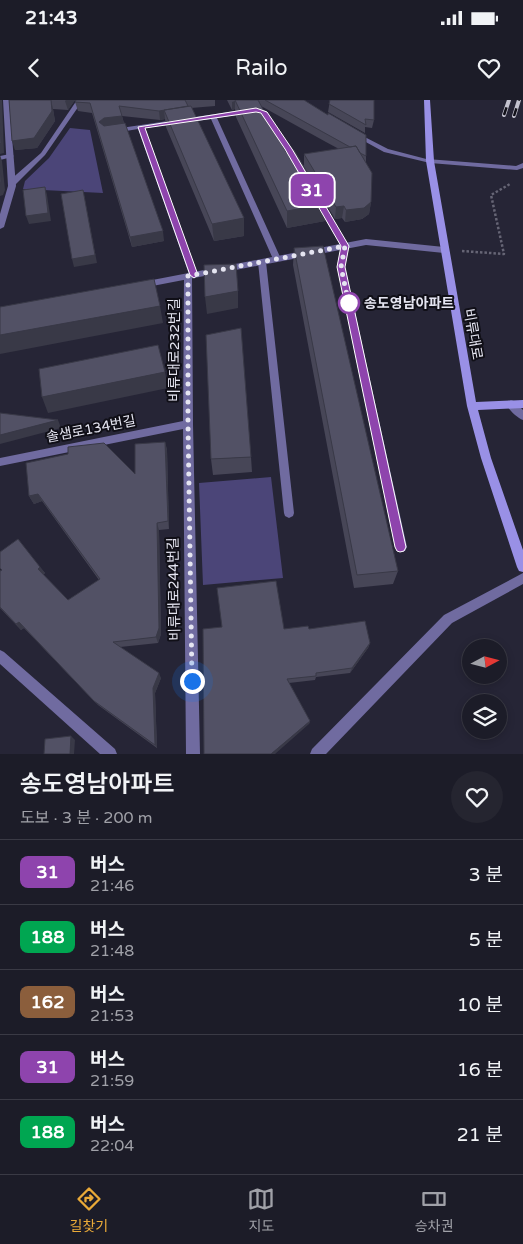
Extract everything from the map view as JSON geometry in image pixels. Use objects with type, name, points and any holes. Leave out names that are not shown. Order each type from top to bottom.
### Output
[{"type":"main road","name":"비류대로","points":[[427,100],[430,161],[472,406],[486,458],[523,567]]},
{"type":"main road","points":[[472,406],[523,404]]},
{"type":"street","points":[[12,183],[43,154],[80,100]]},
{"type":"street","points":[[0,228],[12,183],[4,105]]},
{"type":"street","points":[[106,132],[256,110],[264,112],[298,165]]},
{"type":"street","points":[[213,116],[277,259]]},
{"type":"street","points":[[141,127],[191,276]]},
{"type":"street","points":[[345,128],[386,151],[430,161],[517,168],[523,165]]},
{"type":"street","points":[[0,158],[10,156]]},
{"type":"street","points":[[317,197],[345,246],[341,267],[400,547]]},
{"type":"street","name":"비류대로232번길","points":[[134,286],[366,242],[444,250]]},
{"type":"street","points":[[262,262],[289,513]]},
{"type":"street","name":"비류대로232번길","points":[[188,424],[191,276]]},
{"type":"street","points":[[511,404],[523,416]]},
{"type":"street","name":"솔샘로134번길","points":[[0,462],[188,424]]},
{"type":"street","name":"비류대로244번길","points":[[188,424],[193,754]]},
{"type":"street","points":[[317,754],[448,618],[523,578]]},
{"type":"street","points":[[0,656],[104,752]]},
{"type":"path","points":[[444,250],[504,254],[491,195],[515,181]]},
{"type":"shaded area","points":[[70,128],[90,130],[103,193],[23,189],[25,181],[49,158]]},
{"type":"shaded area","points":[[271,477],[283,578],[203,585],[199,483]]},
{"type":"building","points":[[9,100],[51,100],[52,111],[34,138],[12,141]]},
{"type":"building","points":[[76,100],[185,100],[188,106],[159,111],[119,106],[122,116],[104,118],[99,122],[104,126],[125,123],[163,231],[130,237],[90,103],[75,102]]},
{"type":"building","points":[[235,100],[258,100],[286,152],[294,150],[326,204],[287,211]]},
{"type":"building","points":[[265,100],[304,100],[328,115],[328,113],[366,135],[366,156],[360,153],[356,146],[350,147]]},
{"type":"building","points":[[330,100],[374,100],[374,120],[365,119],[366,125],[329,104]]},
{"type":"building","points":[[191,106],[244,218],[212,224],[164,110]]},
{"type":"building","points":[[356,146],[372,173],[371,202],[364,208],[346,210],[344,206],[336,207],[304,154]]},
{"type":"building","points":[[45,187],[48,213],[26,216],[23,190]]},
{"type":"building","points":[[83,190],[95,255],[72,259],[61,194]]},
{"type":"building","points":[[323,246],[398,571],[357,575],[294,248]]},
{"type":"building","points":[[236,264],[238,291],[205,297],[204,265]]},
{"type":"building","points":[[154,279],[160,306],[0,335],[0,307]]},
{"type":"building","points":[[241,328],[251,457],[211,459],[206,335]]},
{"type":"building","points":[[158,345],[165,372],[42,397],[39,369]]},
{"type":"building","points":[[0,413],[58,420],[0,435]]},
{"type":"building","points":[[165,442],[168,521],[157,523],[159,628],[156,637],[113,642],[159,673],[153,688],[155,745],[94,701],[19,622],[16,624],[0,607],[0,571],[2,570],[0,568],[0,552],[18,539],[40,567],[38,569],[68,600],[100,579],[38,494],[29,496],[26,463],[68,454],[68,447],[104,443],[135,474],[135,444]]},
{"type":"building","points":[[276,581],[284,629],[308,626],[309,629],[365,621],[370,643],[352,668],[316,673],[316,676],[287,679],[310,721],[271,754],[204,754],[203,629],[222,627],[217,588]]},
{"type":"building","points":[[71,736],[70,754],[44,754],[45,739]]},
{"type":"railway","points":[[504,115],[509,100]]},
{"type":"railway","points":[[514,116],[519,100]]},
{"type":"bus line","name":"31","points":[[194,275],[141,127],[256,110],[264,112],[345,246],[341,267],[400,547]]},
{"type":"place","name":"송도영남아파트","points":[[349,303]]},
{"type":"route","points":[[192,681],[188,276],[345,246],[341,267],[349,305],[349,303]]}]
